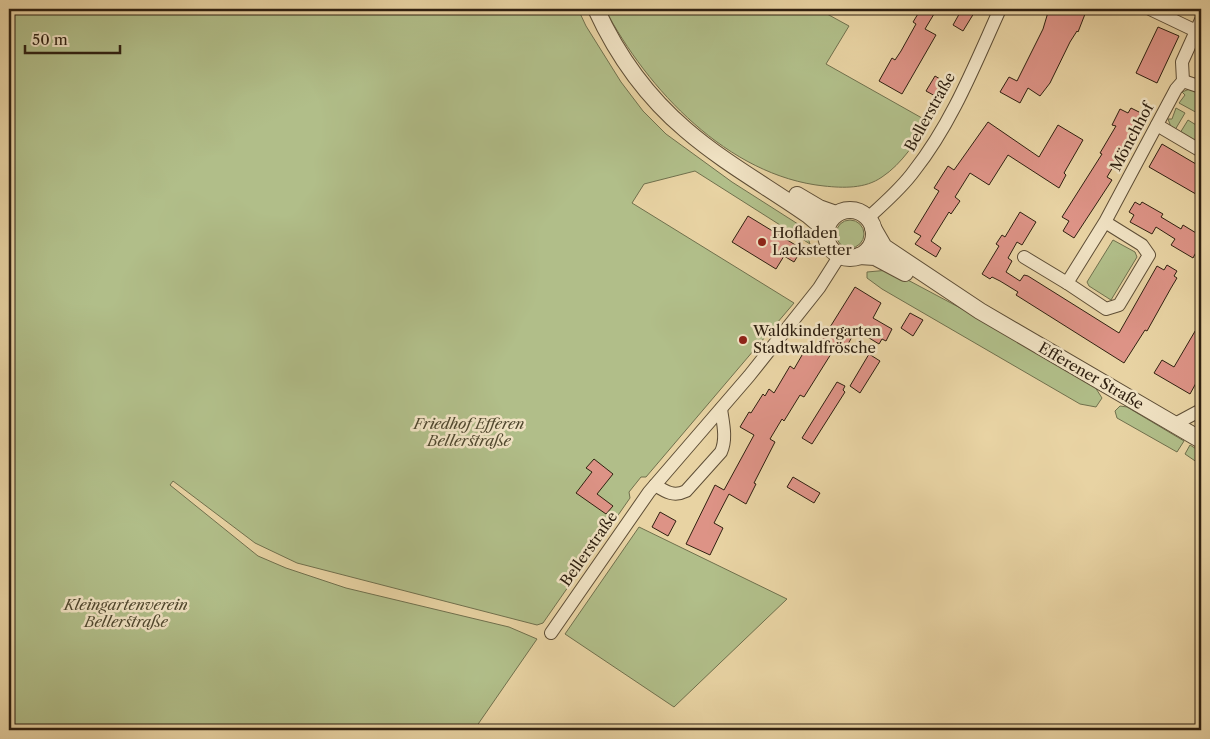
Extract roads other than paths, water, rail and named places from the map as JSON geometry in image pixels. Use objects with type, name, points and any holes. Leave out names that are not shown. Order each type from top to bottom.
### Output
[{"type":"street","points":[[596,9],[616,48],[640,82],[686,130],[808,215],[821,226],[826,233],[830,246],[840,255],[852,258],[859,256],[865,253],[872,242],[871,223],[857,210],[843,210],[836,214],[827,226],[826,233]]},
{"type":"street","name":"Bellerstraße","points":[[871,223],[925,157],[946,122],[1000,9]]},
{"type":"street","points":[[1150,9],[1199,25]]},
{"type":"street","name":"Mönchhof","points":[[1067,283],[1105,222],[1150,134],[1157,125],[1176,89],[1183,75],[1182,62],[1199,25]]},
{"type":"street","points":[[1183,75],[1201,87]]},
{"type":"street","points":[[1157,125],[1201,150]]},
{"type":"street","points":[[706,145],[814,206],[836,214]]},
{"type":"street","points":[[1024,257],[1106,309],[1119,305],[1149,255],[1142,245],[1105,222]]},
{"type":"street","name":"Efferener Straße","points":[[871,223],[884,247],[980,312]]},
{"type":"street","name":"Bellerstraße","points":[[551,633],[655,485],[721,409],[819,288],[840,255]]},
{"type":"street","name":"Efferener Straße","points":[[859,256],[876,257],[980,312],[1201,440]]},
{"type":"street","points":[[655,485],[672,494],[680,494],[686,491],[721,452],[725,437],[721,409]]},
{"type":"street","points":[[1175,424],[1201,410]]},
{"type":"place","name":"Hofladen Lackstetter","points":[[762,242]]},
{"type":"place","name":"Waldkindergarten Stadtwaldfrösche","points":[[743,340]]},
{"type":"park label","name":"Friedhof Efferen Bellerstraße","points":[[469,432]]},
{"type":"park label","name":"Kleingartenverein Bellerstraße","points":[[126,614]]}]
